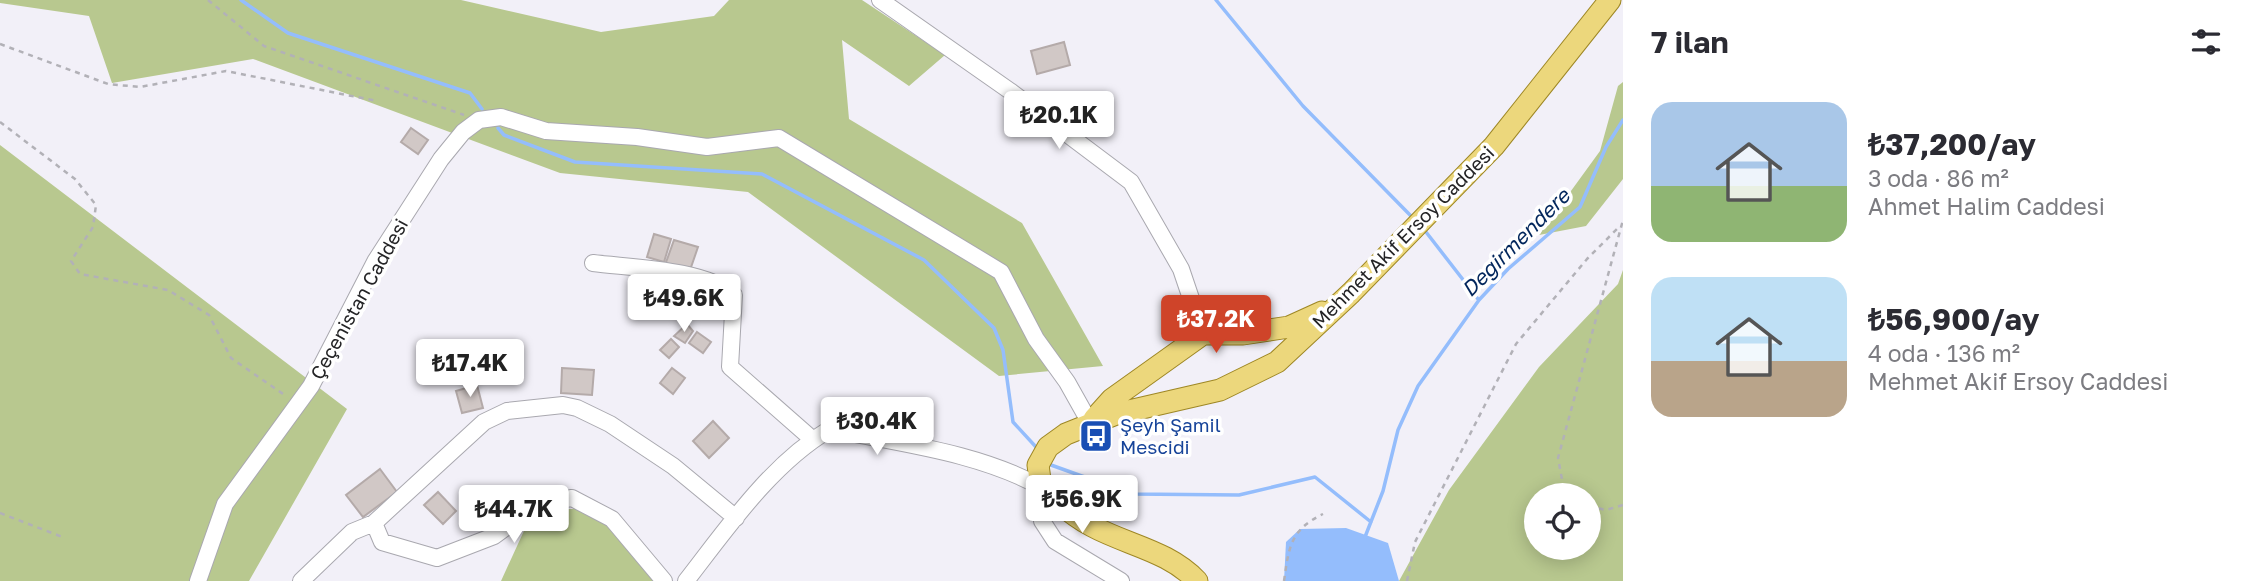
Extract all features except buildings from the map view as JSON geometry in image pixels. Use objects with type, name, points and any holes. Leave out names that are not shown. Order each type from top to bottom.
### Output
[{"type":"main road","name":"Mehmet Akif Ersoy Caddesi","points":[[1041,487],[1038,465],[1048,447],[1066,434],[1090,423],[1220,390],[1278,362],[1340,303],[1494,146],[1610,0]]},
{"type":"main road","points":[[1090,423],[1112,399],[1203,334],[1243,334],[1289,327],[1340,303]]},
{"type":"main road","points":[[1041,487],[1062,507],[1094,527],[1148,549],[1189,573],[1197,581]]},
{"type":"street","points":[[880,0],[1131,182],[1181,269],[1203,334]]},
{"type":"street","points":[[479,120],[501,117],[546,131],[637,137],[707,147],[779,138],[1001,272],[1036,339],[1067,382],[1090,423]]},
{"type":"street","name":"Çeçenistan Caddesi","points":[[198,581],[225,504],[311,386],[376,260],[433,171],[463,132],[479,120]]},
{"type":"street","points":[[593,263],[693,276],[725,287],[734,295],[730,367],[812,439]]},
{"type":"street","points":[[301,581],[352,532],[374,523],[484,422],[507,411],[563,405],[577,408],[621,431],[673,466],[736,518]]},
{"type":"street","points":[[686,581],[736,518],[801,446],[831,429],[967,458],[1011,471],[1041,487],[1042,521],[1055,541],[1121,581]]},
{"type":"street","points":[[374,523],[382,542],[437,558],[494,536],[539,503],[572,498],[612,519],[664,581]]},
{"type":"path","points":[[208,0],[264,46],[479,120]]},
{"type":"path","points":[[0,44],[108,85],[141,86],[226,71],[377,101]]},
{"type":"path","points":[[0,122],[75,179],[96,205],[93,227],[71,261],[80,274],[168,290],[179,296],[209,315],[231,358],[298,404]]},
{"type":"path","points":[[1563,483],[1558,458],[1623,220]]},
{"type":"path","points":[[1407,581],[1415,542],[1516,344],[1587,258],[1619,227]]},
{"type":"path","points":[[1601,509],[1623,505]]},
{"type":"path","points":[[0,513],[65,538]]},
{"type":"path","points":[[1284,581],[1289,546],[1303,524],[1323,514]]},
{"type":"green space","points":[[0,0],[461,0],[601,32],[714,16],[729,0],[862,0],[945,55],[909,86],[842,40],[849,119],[1022,223],[1103,366],[999,376],[748,192],[560,173],[253,59],[112,83],[89,16],[0,3]]},
{"type":"green space","points":[[1623,82],[1623,179],[1586,226],[1539,235],[1600,151],[1618,86]]},
{"type":"green space","points":[[0,145],[347,409],[249,581],[0,581]]},
{"type":"green space","points":[[1623,270],[1623,581],[1399,581],[1449,490],[1539,367],[1618,284]]},
{"type":"green space","points":[[534,509],[601,509],[658,581],[501,581]]},
{"type":"water","points":[[1346,528],[1388,543],[1399,581],[1284,581],[1286,542],[1300,529]]},
{"type":"waterway","points":[[241,0],[288,33],[470,93],[482,109]]},
{"type":"waterway","points":[[1216,0],[1303,106],[1411,216]]},
{"type":"waterway","name":"Değirmendere","points":[[1365,537],[1383,491],[1398,430],[1418,386],[1479,300],[1508,269],[1580,207],[1606,147],[1623,120]]},
{"type":"waterway","points":[[498,128],[504,135],[575,162],[762,174],[924,260],[994,328],[1003,350],[1013,422],[1036,447]]},
{"type":"waterway","points":[[1426,232],[1478,299]]},
{"type":"waterway","points":[[1051,465],[1132,494],[1239,495],[1315,477],[1371,522]]},
{"type":"place","name":"Şeyh Şamil Mescidi","points":[[1096,436]]}]
